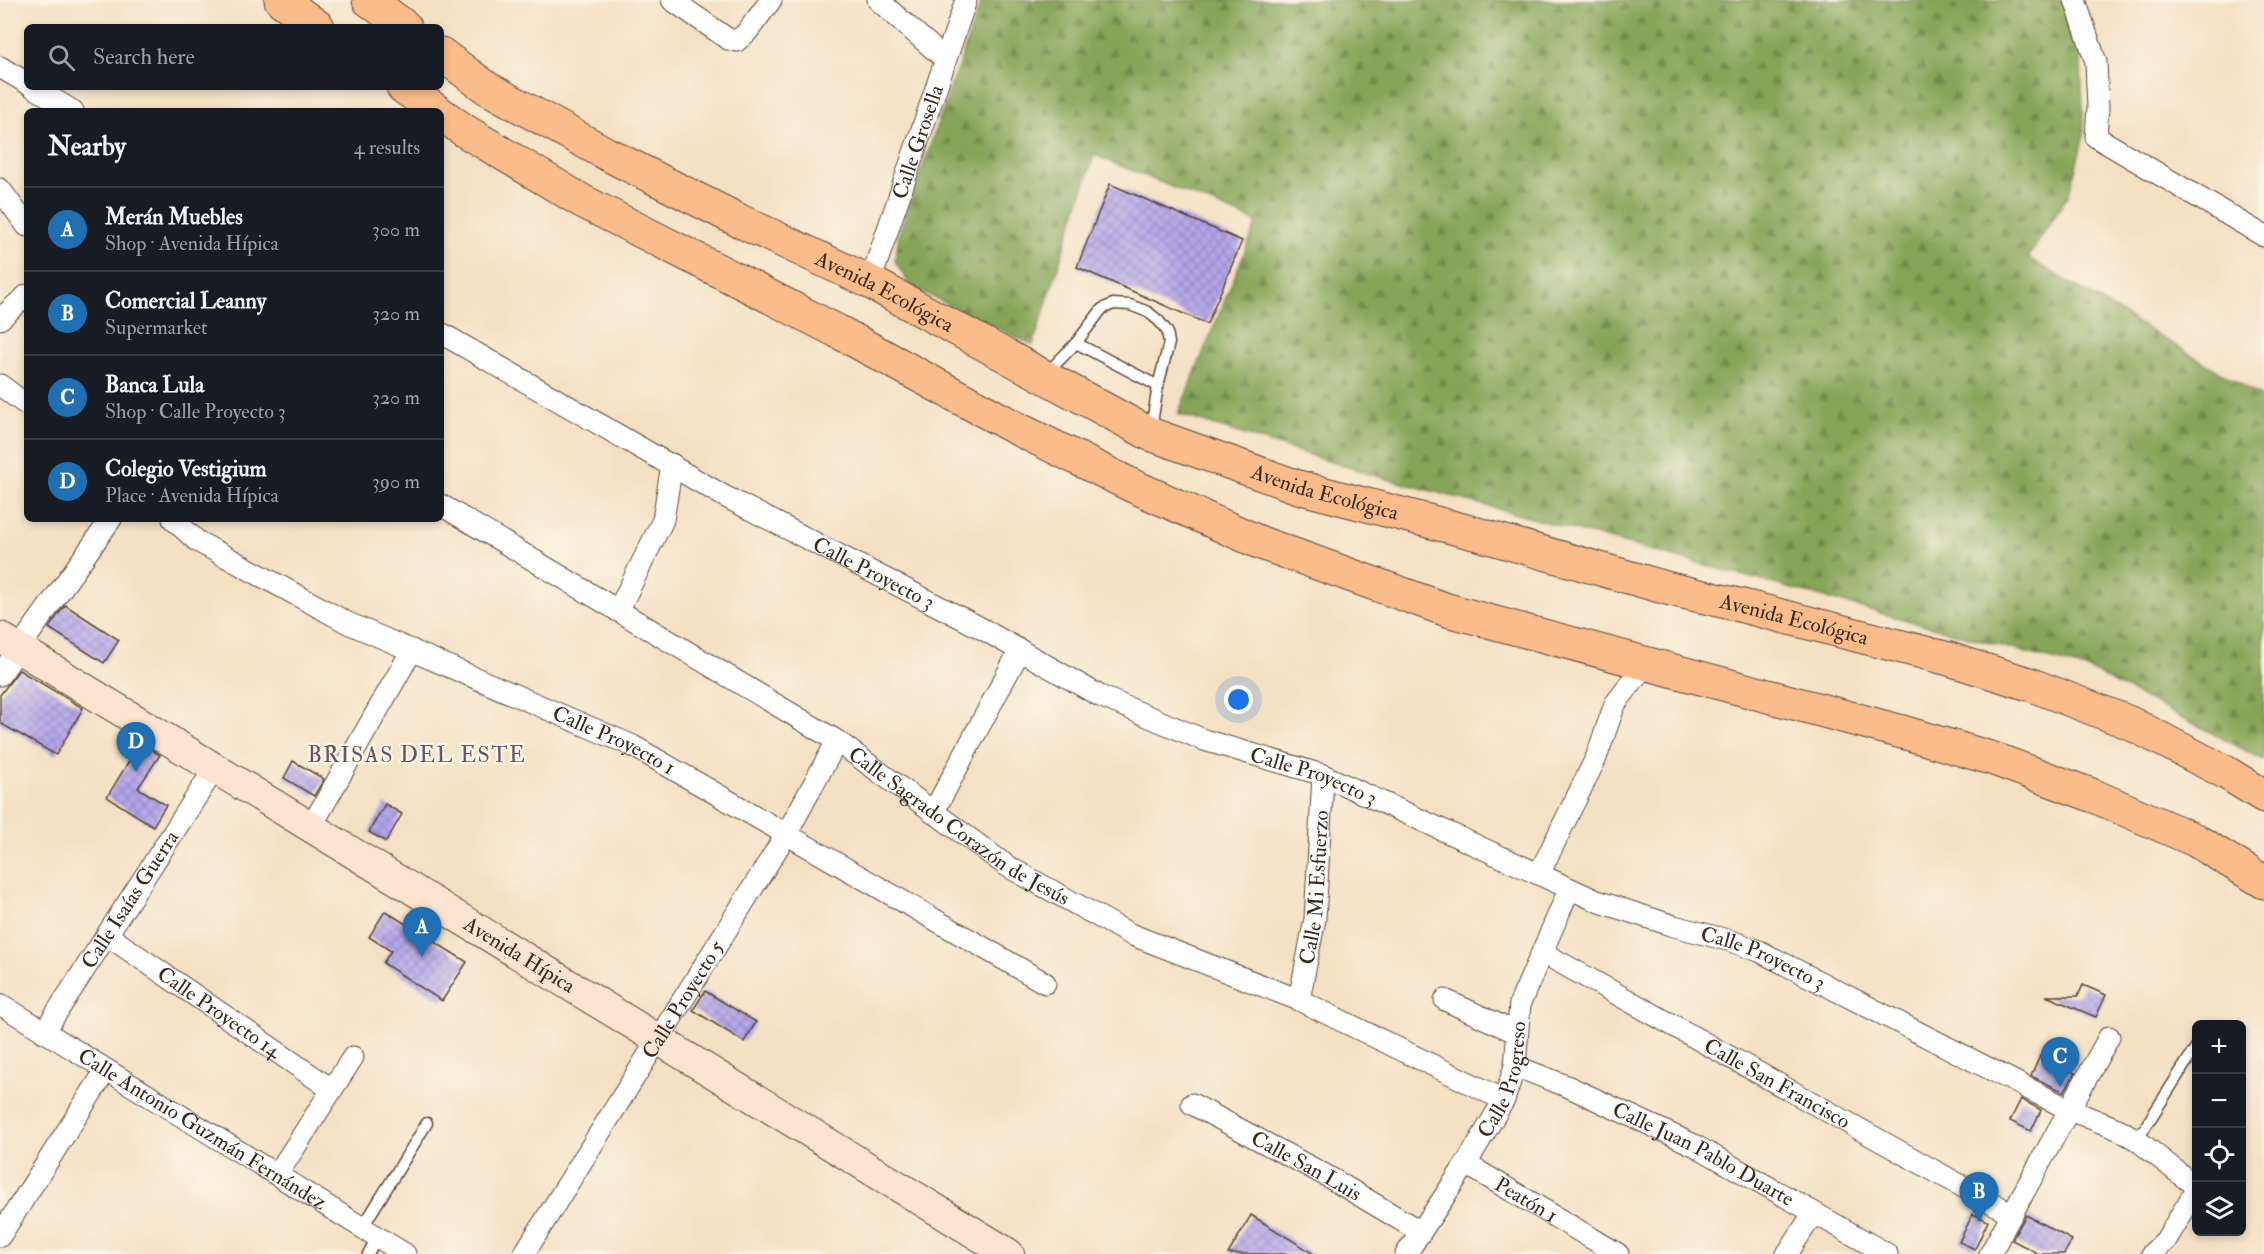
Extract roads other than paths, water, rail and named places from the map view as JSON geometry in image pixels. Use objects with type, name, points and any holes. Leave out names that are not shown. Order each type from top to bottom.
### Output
[{"type":"main road","points":[[281,0],[314,24]]},
{"type":"main road","points":[[369,0],[401,24]]},
{"type":"main road","name":"Avenida Ecológica","points":[[444,56],[487,88],[607,154],[740,221],[870,282],[1150,434],[1298,487],[1486,536],[1670,589],[1896,645],[2032,686],[2130,723],[2225,772],[2264,796]]},
{"type":"main road","points":[[407,90],[432,108]]},
{"type":"main road","points":[[444,116],[582,201],[837,331],[1014,427],[1133,486],[1261,543],[1447,610],[1994,759],[2094,796],[2195,840],[2264,882]]},
{"type":"street","points":[[672,0],[728,39],[737,41],[747,32],[771,0]]},
{"type":"street","points":[[878,0],[945,59]]},
{"type":"street","name":"Calle Grosella","points":[[870,282],[966,0]]},
{"type":"street","points":[[2075,0],[2096,62],[2098,108],[2096,137],[2264,236]]},
{"type":"street","points":[[0,67],[24,82]]},
{"type":"street","points":[[38,90],[68,108]]},
{"type":"street","points":[[0,189],[24,222]]},
{"type":"street","points":[[0,319],[24,298]]},
{"type":"street","name":"Calle Proyecto 3","points":[[444,335],[724,496],[979,627],[1100,696],[1204,740],[1323,775],[1597,901],[1759,951],[2070,1110],[2120,1130],[2137,1140],[2192,1182]]},
{"type":"street","points":[[0,385],[24,403]]},
{"type":"street","points":[[618,611],[663,520],[672,464]]},
{"type":"street","name":"Calle Sagrado Corazón de Jesús","points":[[444,508],[837,741],[1007,866],[1130,934],[1299,1000],[1504,1100]]},
{"type":"street","points":[[0,675],[10,643],[109,522]]},
{"type":"street","name":"Calle Proyecto 1","points":[[175,522],[197,541],[348,623],[633,746],[1045,982]]},
{"type":"street","name":"Avenida Hípica","points":[[10,643],[1009,1254]]},
{"type":"street","points":[[311,827],[412,650]]},
{"type":"street","points":[[933,813],[1020,650]]},
{"type":"street","points":[[1539,874],[1596,758],[1616,704],[1645,665]]},
{"type":"street","name":"Calle Proyecto 5","points":[[524,1254],[787,833],[837,741]]},
{"type":"street","name":"Calle Isaías Guerra","points":[[44,1032],[215,768]]},
{"type":"street","name":"Calle Mi Esfuerzo","points":[[1299,1000],[1315,919],[1323,775]]},
{"type":"street","name":"Calle Progreso","points":[[1406,1254],[1466,1164],[1504,1100],[1515,1066],[1520,1003],[1569,890]]},
{"type":"street","name":"Calle Proyecto 14","points":[[107,935],[331,1089]]},
{"type":"street","name":"Calle San Francisco","points":[[1543,953],[2012,1214]]},
{"type":"street","points":[[1445,1000],[1517,1033]]},
{"type":"street","name":"Calle Antonio Guzmán Fernández","points":[[0,1005],[277,1175],[369,1240],[405,1254]]},
{"type":"street","points":[[1990,1254],[2109,1037]]},
{"type":"street","points":[[277,1175],[353,1057]]},
{"type":"street","name":"Calle Juan Pablo Duarte","points":[[1515,1066],[1569,1087],[1696,1146],[1887,1254]]},
{"type":"street","points":[[0,1236],[106,1070]]},
{"type":"street","name":"Calle San Luis","points":[[1192,1104],[1327,1176],[1421,1232]]},
{"type":"street","name":"Peatón 1","points":[[1466,1164],[1618,1254]]},
{"type":"street","points":[[2163,1250],[2192,1197]]},
{"type":"street","points":[[1787,1254],[1813,1214]]},
{"type":"lane","points":[[1042,377],[1076,343],[1102,309],[1113,304],[1130,305],[1148,312],[1160,321],[1167,331],[1169,343],[1158,386],[1150,434]]},
{"type":"lane","points":[[1076,343],[1158,386]]},
{"type":"lane","points":[[2137,1140],[2192,1053]]},
{"type":"lane","points":[[369,1240],[427,1123]]},
{"type":"place","name":"Colegio Vestigium","points":[[136,772]]},
{"type":"place","name":"Merán Muebles","points":[[422,957]]},
{"type":"place","name":"Banca Lula","points":[[2060,1087]]},
{"type":"place","name":"Comercial Leanny","points":[[1979,1222]]},
{"type":"district","name":"BRISAS DEL ESTE","points":[[417,754]]}]
